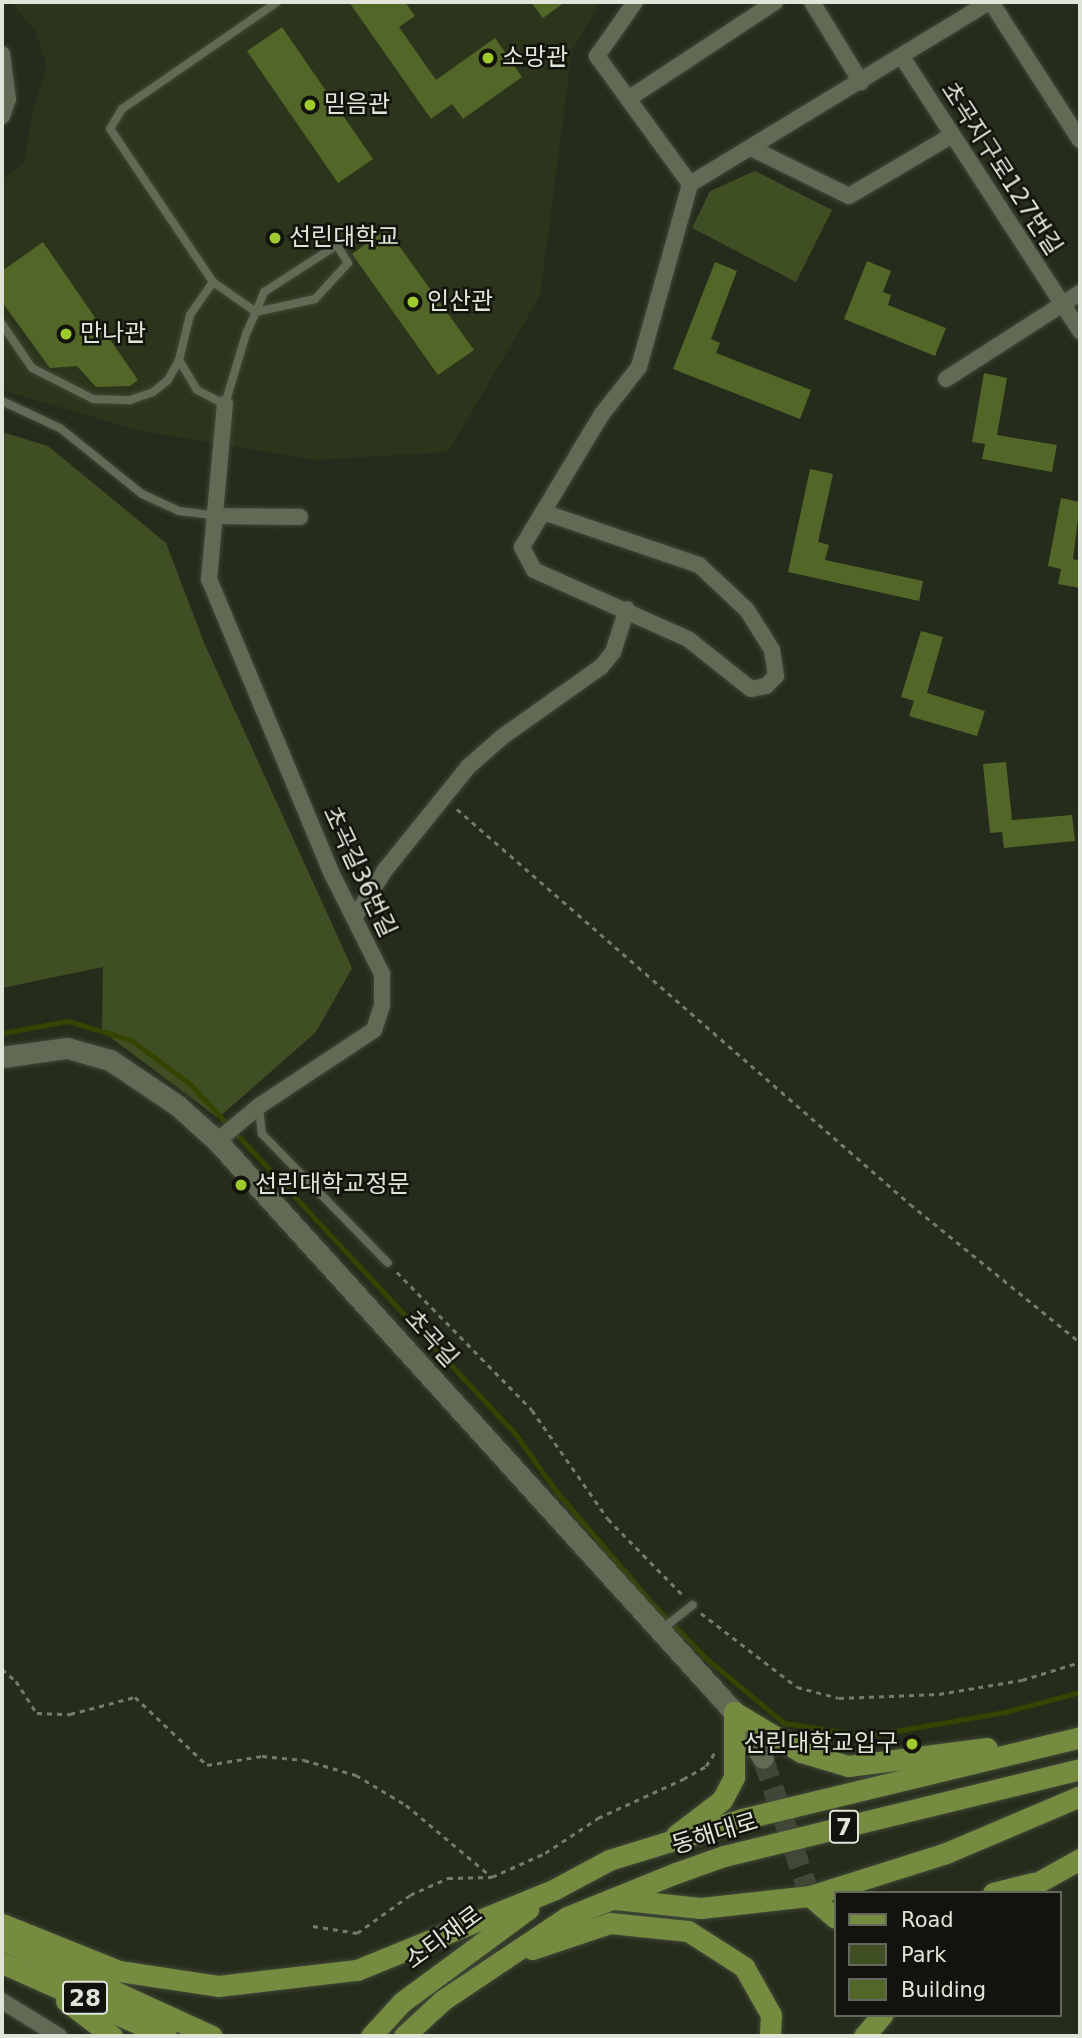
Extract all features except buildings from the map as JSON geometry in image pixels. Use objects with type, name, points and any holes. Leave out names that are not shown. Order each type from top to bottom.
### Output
[{"type":"main road","points":[[734,1713],[801,1752],[848,1766],[1080,1737]]},
{"type":"main road","points":[[662,1845],[722,1800],[734,1777],[734,1713]]},
{"type":"main road","name":"동해대로","points":[[555,1889],[609,1860],[742,1819],[1080,1737]]},
{"type":"main road","name":"동해대로","points":[[404,2036],[443,2000],[567,1917],[724,1856],[1080,1769]]},
{"type":"main road","points":[[613,1899],[701,1908],[810,1896],[946,1853],[1080,1796]]},
{"type":"main road","points":[[1006,1891],[1026,1888],[1080,1859]]},
{"type":"main road","points":[[2,1924],[119,1971],[218,1986],[357,1970],[555,1889]]},
{"type":"main road","name":"소티재로","points":[[371,2036],[402,2002],[555,1889]]},
{"type":"main road","points":[[810,1896],[834,1917]]},
{"type":"main road","points":[[503,1958],[610,1923],[688,1931],[744,1967],[771,2015],[770,2036]]},
{"type":"main road","points":[[2,1940],[210,2035]]},
{"type":"main road","name":"28","points":[[2,1963],[166,2036]]},
{"type":"main road","points":[[2,1969],[79,2007],[112,2036]]},
{"type":"main road","points":[[864,2036],[880,2017]]},
{"type":"street","points":[[635,2],[597,56],[690,184]]},
{"type":"street","points":[[628,99],[775,2]]},
{"type":"street","points":[[812,2],[861,82]]},
{"type":"street","points":[[543,512],[698,565],[747,610],[772,650],[776,676],[766,686],[751,689],[688,639],[627,609],[534,570],[522,547],[543,512],[602,415],[639,367],[690,184],[990,2],[1080,140]]},
{"type":"street","points":[[2,54],[8,99],[2,116]]},
{"type":"street","name":"초곡지구로127번길","points":[[902,57],[1080,331]]},
{"type":"street","points":[[751,148],[849,196],[951,136]]},
{"type":"street","points":[[946,379],[1080,293]]},
{"type":"street","name":"초곡길36번길","points":[[223,1136],[259,1106],[374,1030],[382,1006],[382,974],[354,918],[209,579],[216,516],[215,474],[225,404]]},
{"type":"street","points":[[216,516],[300,517]]},
{"type":"street","points":[[354,918],[385,870],[468,767],[502,737],[601,667],[613,652],[627,609]]},
{"type":"street","name":"초곡길","points":[[2,1057],[67,1048],[110,1060],[223,1136],[734,1713],[763,1758]]},
{"type":"street","points":[[2,2001],[59,2036]]},
{"type":"lane","points":[[178,360],[197,390],[225,404],[256,312],[264,292],[337,245],[348,264],[315,299],[256,312],[213,282],[110,128],[122,109],[277,2]]},
{"type":"lane","points":[[2,324],[32,368],[93,399],[130,400],[153,392],[168,380],[178,360],[190,315],[213,282]]},
{"type":"lane","points":[[2,401],[18,405],[60,428],[142,494],[179,511],[216,516]]},
{"type":"lane","points":[[259,1106],[262,1134],[388,1263]]},
{"type":"lane","points":[[659,1631],[693,1605]]},
{"type":"path","points":[[443,798],[910,1204],[1080,1342]]},
{"type":"path","points":[[388,1263],[532,1410],[608,1519],[693,1605],[797,1687],[839,1698],[939,1694],[1022,1680],[1080,1662]]},
{"type":"path","points":[[2,1669],[16,1681],[37,1713],[70,1714],[135,1698],[207,1765],[262,1756],[304,1760],[356,1775],[406,1805],[492,1877]]},
{"type":"path","points":[[313,1926],[357,1933],[411,1895],[448,1878],[492,1877],[545,1853],[598,1818],[706,1766],[719,1746]]},
{"type":"shaded area","name":"선린대학교","points":[[11,2],[601,2],[572,50],[540,296],[448,452],[314,460],[137,430],[2,390],[2,180],[25,162],[32,115],[47,66],[35,31]]},
{"type":"green space","points":[[755,171],[832,210],[796,282],[692,228],[710,191]]},
{"type":"green space","points":[[2,432],[48,446],[166,543],[205,645],[352,968],[316,1032],[218,1118],[102,1031],[103,967],[2,988]]},
{"type":"waterway","points":[[2,1033],[68,1021],[131,1040],[190,1084],[513,1431],[556,1491],[652,1603],[708,1660],[784,1723],[867,1736],[1005,1712],[1080,1692]]},
{"type":"tunnel","points":[[763,1758],[810,1896]]},
{"type":"place","name":"소망관","points":[[488,58]]},
{"type":"place","name":"믿음관","points":[[310,105]]},
{"type":"place","name":"선린대학교","points":[[275,238]]},
{"type":"place","name":"인산관","points":[[413,302]]},
{"type":"place","name":"만나관","points":[[66,334]]},
{"type":"place","name":"선린대학교정문","points":[[241,1185]]},
{"type":"place","name":"선린대학교입구","points":[[912,1744]]}]
